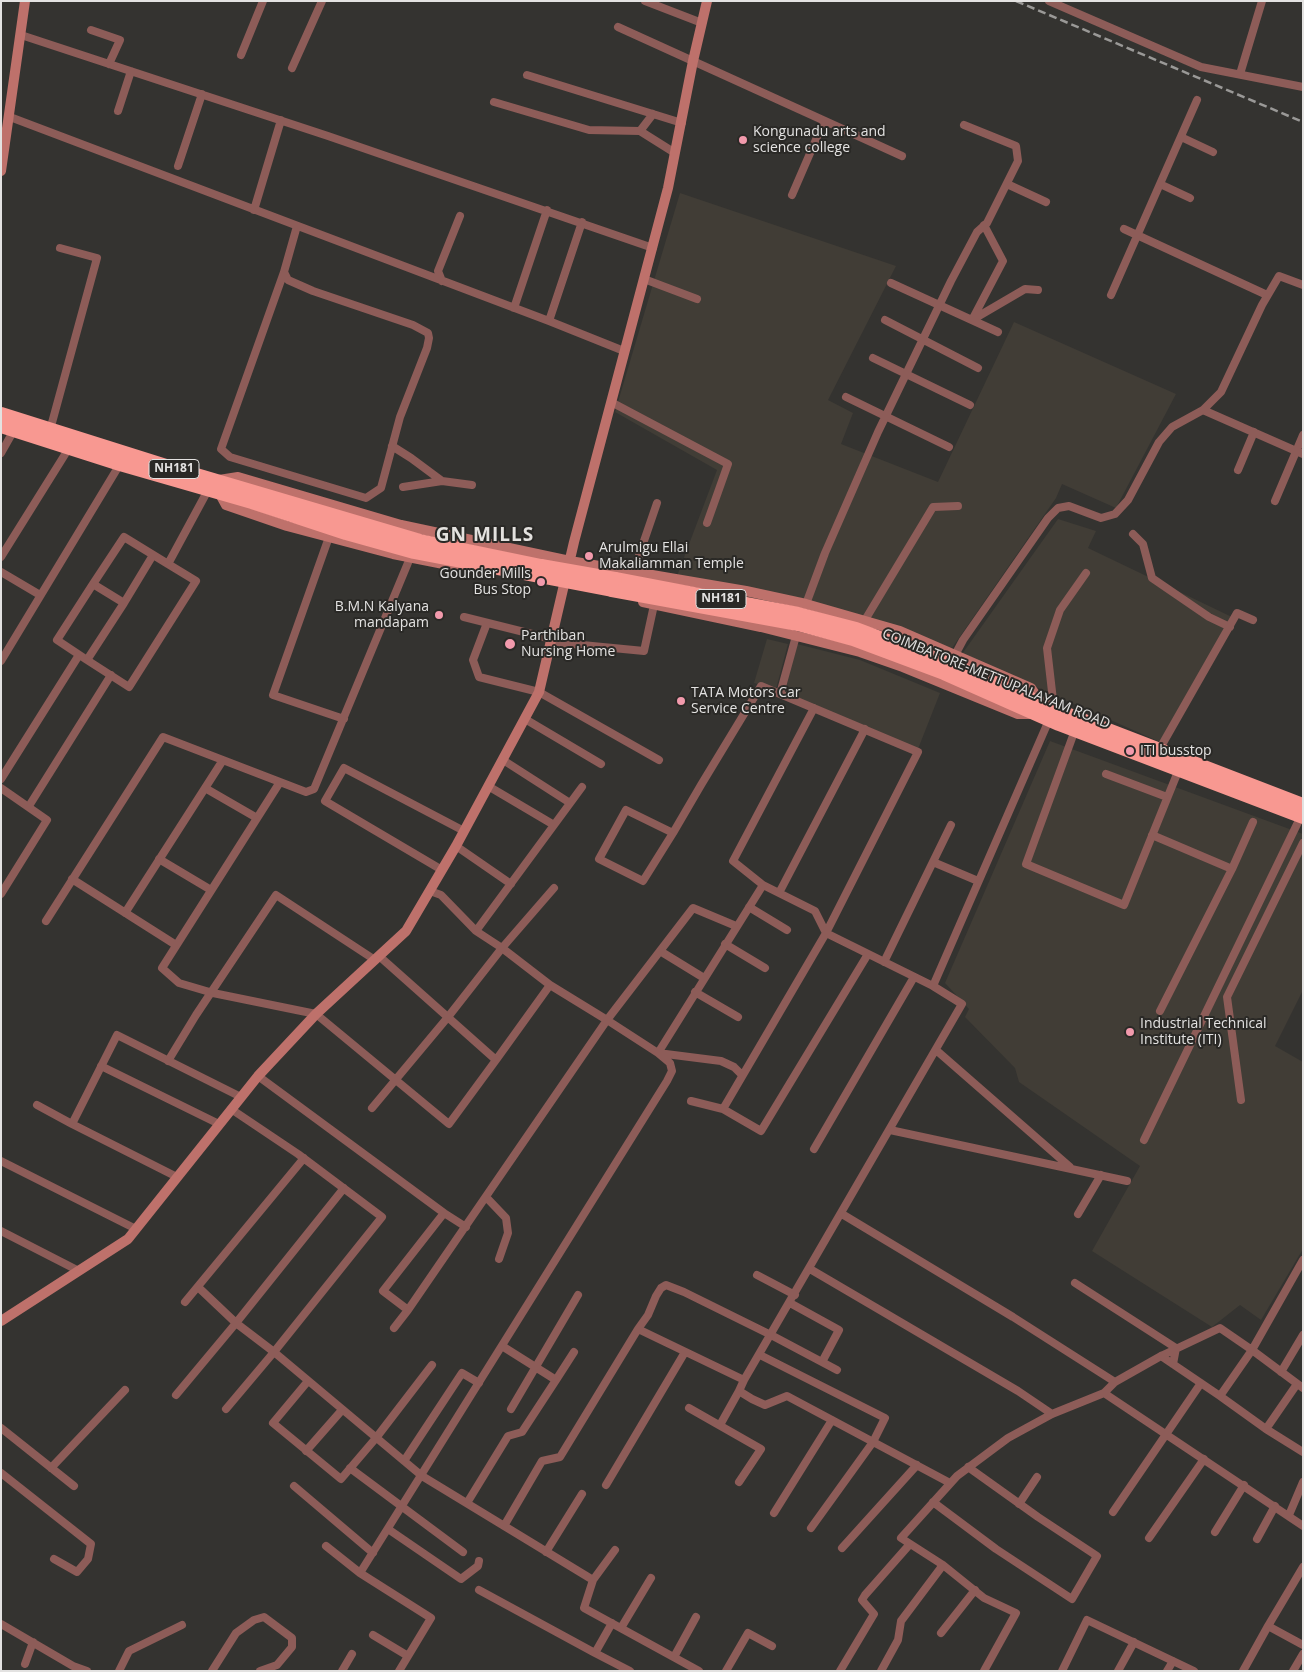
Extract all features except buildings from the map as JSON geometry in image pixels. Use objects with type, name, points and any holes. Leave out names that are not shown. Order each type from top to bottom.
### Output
[{"type":"highway","name":"NH181","points":[[1,414],[214,488]]},
{"type":"highway","name":"NH181","points":[[8,428],[120,464],[214,488],[348,526],[713,597],[893,642],[949,664],[1045,712],[1159,750],[1302,813]]},
{"type":"highway","name":"COIMBATORE-METTUPALAYAM ROAD","points":[[1045,712],[1075,730],[1302,813]]},
{"type":"street","points":[[1,170],[25,1]]},
{"type":"street","points":[[241,55],[263,1]]},
{"type":"street","points":[[292,68],[322,1]]},
{"type":"street","points":[[645,1],[702,23]]},
{"type":"street","points":[[3,1317],[128,1239],[258,1076],[316,1014],[406,931],[456,846],[540,692],[570,561],[624,351],[653,248],[682,123],[693,61],[707,1]]},
{"type":"street","points":[[1049,1],[1201,67],[1302,86]]},
{"type":"street","points":[[1069,10],[1072,1]]},
{"type":"street","points":[[1240,74],[1262,1]]},
{"type":"street","points":[[618,27],[902,156]]},
{"type":"street","points":[[91,30],[120,40],[109,64]]},
{"type":"street","points":[[21,35],[281,120],[653,248]]},
{"type":"street","points":[[118,111],[131,71]]},
{"type":"street","points":[[527,76],[682,123]]},
{"type":"street","points":[[178,166],[202,94]]},
{"type":"street","points":[[1112,296],[1197,100]]},
{"type":"street","points":[[494,102],[588,130],[640,131],[675,153]]},
{"type":"street","points":[[640,131],[652,114]]},
{"type":"street","points":[[10,117],[624,351]]},
{"type":"street","points":[[254,210],[281,120]]},
{"type":"street","points":[[792,195],[824,120]]},
{"type":"street","points":[[806,604],[825,553],[885,416],[977,232],[984,225],[1018,161],[1016,146],[964,125]]},
{"type":"street","points":[[1181,137],[1214,152]]},
{"type":"street","points":[[1006,184],[1046,202]]},
{"type":"street","points":[[1160,184],[1190,198]]},
{"type":"street","points":[[514,308],[547,210]]},
{"type":"street","points":[[442,281],[438,270],[460,216]]},
{"type":"street","points":[[549,321],[582,222]]},
{"type":"street","points":[[972,320],[1003,261],[984,225]]},
{"type":"street","points":[[284,272],[288,280],[313,291],[413,325],[428,333],[427,348],[400,417],[381,488],[366,498],[230,457],[221,449],[284,272],[297,226]]},
{"type":"street","points":[[1124,229],[1267,296]]},
{"type":"street","points":[[50,430],[97,258],[60,248]]},
{"type":"street","points":[[955,654],[1048,518],[1058,508],[1070,506],[1101,518],[1115,514],[1128,500],[1159,442],[1172,426],[1203,410],[1221,392],[1267,296],[1279,276],[1303,285]]},
{"type":"street","points":[[644,279],[697,299]]},
{"type":"street","points":[[891,283],[998,332]]},
{"type":"street","points":[[972,320],[1025,290],[1038,290]]},
{"type":"street","points":[[886,320],[978,368]]},
{"type":"street","points":[[873,358],[970,404]]},
{"type":"street","points":[[846,397],[949,447]]},
{"type":"street","points":[[611,402],[728,464],[707,523]]},
{"type":"street","points":[[1203,410],[1299,452]]},
{"type":"street","points":[[1,453],[8,428]]},
{"type":"street","points":[[1238,470],[1254,432]]},
{"type":"street","points":[[1275,501],[1299,452],[1303,435]]},
{"type":"street","points":[[392,446],[442,482]]},
{"type":"street","points":[[1,557],[69,448]]},
{"type":"street","points":[[1,661],[120,464]]},
{"type":"street","points":[[168,564],[214,488],[238,478],[401,525],[570,561],[806,604],[865,620],[955,654],[1031,688],[1045,712]]},
{"type":"street","points":[[403,487],[442,482],[472,485]]},
{"type":"street","points":[[214,488],[226,505],[287,526],[410,558],[565,586],[796,636],[860,652],[903,667],[1018,714],[1045,712]]},
{"type":"street","points":[[633,573],[657,503]]},
{"type":"street","points":[[865,620],[934,507],[958,506]]},
{"type":"street","points":[[1133,534],[1143,544],[1152,578],[1209,617],[1230,627]]},
{"type":"street","points":[[124,536],[168,564],[196,580],[129,687],[57,640],[124,536]]},
{"type":"street","points":[[329,537],[273,695],[344,719]]},
{"type":"street","points":[[87,660],[153,554]]},
{"type":"street","points":[[46,921],[163,737],[306,792],[314,789],[410,558]]},
{"type":"street","points":[[1,572],[40,595]]},
{"type":"street","points":[[933,986],[978,881],[1045,712],[1047,648],[1060,610],[1086,573]]},
{"type":"street","points":[[94,584],[124,603]]},
{"type":"street","points":[[464,617],[551,641],[644,651],[654,604]]},
{"type":"street","points":[[1159,750],[1237,613],[1253,620]]},
{"type":"street","points":[[487,623],[472,660],[479,677],[540,692],[658,760]]},
{"type":"street","points":[[780,694],[796,636]]},
{"type":"street","points":[[1,779],[79,655]]},
{"type":"street","points":[[29,806],[111,675]]},
{"type":"street","points":[[673,833],[626,810],[599,859],[643,882],[673,833],[761,686],[918,752],[826,933],[722,1109]]},
{"type":"street","points":[[720,1425],[744,1380],[842,1214],[962,1004],[933,986],[826,933],[815,911],[763,885],[733,861],[814,708]]},
{"type":"street","points":[[525,719],[601,764]]},
{"type":"street","points":[[780,893],[865,729]]},
{"type":"street","points":[[1075,730],[1026,864],[1124,905],[1178,769]]},
{"type":"street","points":[[125,913],[223,760]]},
{"type":"street","points":[[503,760],[570,803]]},
{"type":"street","points":[[442,870],[325,801],[344,768],[464,831]]},
{"type":"street","points":[[1106,774],[1167,797]]},
{"type":"street","points":[[280,782],[162,968],[179,983],[212,993],[316,1014],[449,1124],[550,985]]},
{"type":"street","points":[[488,786],[554,825]]},
{"type":"street","points":[[476,932],[582,787]]},
{"type":"street","points":[[1,788],[47,820],[1,894]]},
{"type":"street","points":[[205,788],[257,818]]},
{"type":"street","points":[[1144,1140],[1302,813]]},
{"type":"street","points":[[1160,1011],[1232,869],[1252,822]]},
{"type":"street","points":[[884,962],[951,824]]},
{"type":"street","points":[[1152,835],[1232,869]]},
{"type":"street","points":[[1241,1100],[1226,997],[1303,843]]},
{"type":"street","points":[[456,846],[511,884]]},
{"type":"street","points":[[159,859],[211,890]]},
{"type":"street","points":[[932,862],[978,881]]},
{"type":"street","points":[[72,879],[176,945]]},
{"type":"street","points":[[658,1053],[763,885]]},
{"type":"street","points":[[372,1108],[394,1079],[448,1017],[502,948],[554,888]]},
{"type":"street","points":[[360,1573],[672,1071],[670,1063],[658,1053],[550,985],[502,948],[476,932],[441,895],[430,890]]},
{"type":"street","points":[[168,1061],[276,895],[377,958],[496,1060]]},
{"type":"street","points":[[749,907],[787,930]]},
{"type":"street","points":[[394,1328],[466,1227],[607,1020],[693,908],[736,926]]},
{"type":"street","points":[[725,944],[765,968]]},
{"type":"street","points":[[660,951],[704,978]]},
{"type":"street","points":[[691,1101],[722,1109],[761,1131],[868,954]]},
{"type":"street","points":[[814,1149],[914,977]]},
{"type":"street","points":[[695,992],[738,1017]]},
{"type":"street","points":[[196,1010],[212,993]]},
{"type":"street","points":[[72,1124],[117,1035],[241,1097]]},
{"type":"street","points":[[936,1050],[1072,1169]]},
{"type":"street","points":[[658,1053],[721,1061],[734,1067],[742,1075]]},
{"type":"street","points":[[101,1066],[219,1124]]},
{"type":"street","points":[[258,1076],[444,1213],[466,1227]]},
{"type":"street","points":[[37,1105],[177,1177]]},
{"type":"street","points":[[226,1409],[382,1216],[304,1158],[231,1109]]},
{"type":"street","points":[[890,1130],[1127,1181]]},
{"type":"street","points":[[185,1302],[304,1158]]},
{"type":"street","points":[[1,1161],[136,1229]]},
{"type":"street","points":[[1078,1214],[1101,1175]]},
{"type":"street","points":[[176,1395],[344,1188]]},
{"type":"street","points":[[486,1197],[506,1218],[508,1233],[498,1259]]},
{"type":"street","points":[[408,1310],[383,1291],[444,1213]]},
{"type":"street","points":[[842,1214],[1013,1317],[1106,1376],[1110,1387],[1166,1433],[1303,1526]]},
{"type":"street","points":[[1,1231],[79,1271]]},
{"type":"street","points":[[1220,1396],[1252,1350],[1303,1260]]},
{"type":"street","points":[[810,1269],[1018,1391],[1052,1414]]},
{"type":"street","points":[[757,1275],[795,1295]]},
{"type":"street","points":[[1074,1283],[1176,1348]]},
{"type":"street","points":[[504,1526],[542,1460],[560,1456],[648,1315],[656,1296],[661,1288],[666,1285],[771,1335],[837,1370]]},
{"type":"street","points":[[198,1287],[236,1323],[274,1352],[422,1476],[593,1580]]},
{"type":"street","points":[[511,1408],[578,1295]]},
{"type":"street","points":[[790,1303],[839,1330],[822,1362]]},
{"type":"street","points":[[984,1671],[1016,1613],[984,1598],[943,1566],[901,1538],[968,1467],[1008,1438],[1052,1414],[1110,1387],[1176,1348],[1220,1328],[1300,1386],[1266,1429]]},
{"type":"street","points":[[638,1329],[744,1380]]},
{"type":"street","points":[[1281,1372],[1303,1335]]},
{"type":"street","points":[[502,1346],[556,1380]]},
{"type":"street","points":[[1173,1364],[1176,1348]]},
{"type":"street","points":[[467,1503],[508,1436],[522,1432],[574,1352]]},
{"type":"street","points":[[606,1485],[685,1352]]},
{"type":"street","points":[[760,1355],[885,1418],[873,1442],[811,1528]]},
{"type":"street","points":[[1161,1356],[1266,1429],[1303,1452]]},
{"type":"street","points":[[308,1381],[273,1423],[341,1479],[376,1438],[432,1365]]},
{"type":"street","points":[[404,1461],[462,1373],[479,1383]]},
{"type":"street","points":[[1113,1512],[1201,1383]]},
{"type":"street","points":[[51,1468],[125,1390]]},
{"type":"street","points":[[739,1391],[766,1405],[787,1396],[950,1484]]},
{"type":"street","points":[[689,1408],[761,1449],[739,1482]]},
{"type":"street","points":[[306,1451],[342,1410]]},
{"type":"street","points":[[774,1513],[832,1420]]},
{"type":"street","points":[[1,1428],[74,1486]]},
{"type":"street","points":[[1149,1538],[1204,1459]]},
{"type":"street","points":[[842,1548],[917,1465]]},
{"type":"street","points":[[933,1502],[996,1549],[1072,1599],[1097,1556],[968,1467]]},
{"type":"street","points":[[350,1468],[463,1552]]},
{"type":"street","points":[[1,1473],[91,1544],[88,1559],[77,1572],[54,1559]]},
{"type":"street","points":[[1019,1504],[1037,1477]]},
{"type":"street","points":[[1289,1515],[1303,1482]]},
{"type":"street","points":[[1215,1532],[1244,1485]]},
{"type":"street","points":[[294,1486],[373,1553]]},
{"type":"street","points":[[546,1552],[582,1494]]},
{"type":"street","points":[[1257,1539],[1275,1506]]},
{"type":"street","points":[[388,1529],[461,1579],[478,1566],[479,1561]]},
{"type":"street","points":[[840,1671],[874,1614],[862,1600],[864,1594],[910,1544]]},
{"type":"street","points":[[326,1546],[360,1573],[431,1618],[399,1671]]},
{"type":"street","points":[[615,1550],[593,1580],[584,1608],[699,1671]]},
{"type":"street","points":[[881,1671],[898,1640],[901,1622],[943,1566]]},
{"type":"street","points":[[1244,1671],[1303,1567]]},
{"type":"street","points":[[621,1628],[651,1578]]},
{"type":"street","points":[[479,1590],[630,1671]]},
{"type":"street","points":[[940,1633],[975,1590]]},
{"type":"street","points":[[212,1671],[236,1633],[254,1620],[264,1617],[292,1638],[292,1647],[277,1665],[260,1671]]},
{"type":"street","points":[[674,1657],[696,1617]]},
{"type":"street","points":[[1062,1671],[1087,1620],[1194,1671]]},
{"type":"street","points":[[596,1653],[612,1623]]},
{"type":"street","points":[[1,1624],[73,1666],[87,1671]]},
{"type":"street","points":[[119,1671],[130,1651],[182,1625]]},
{"type":"street","points":[[1268,1626],[1303,1645]]},
{"type":"street","points":[[726,1671],[748,1633],[772,1646]]},
{"type":"street","points":[[373,1635],[408,1656]]},
{"type":"street","points":[[25,1664],[32,1642]]},
{"type":"street","points":[[1118,1671],[1134,1642]]},
{"type":"street","points":[[342,1671],[352,1654]]},
{"type":"street","points":[[1293,1671],[1303,1654]]},
{"type":"street","points":[[1167,1671],[1173,1660]]},
{"type":"shaded area","points":[[680,193],[896,266],[828,400],[853,413],[841,444],[938,482],[1014,322],[1176,394],[1116,508],[1062,484],[1056,498],[952,648],[801,600],[677,576],[717,470],[615,412]]},
{"type":"shaded area","points":[[1058,519],[1096,531],[1088,548],[1234,618],[1160,742],[962,654]]},
{"type":"shaded area","points":[[767,639],[788,644],[776,689],[754,683]]},
{"type":"shaded area","points":[[797,644],[860,660],[940,693],[918,749],[783,693]]},
{"type":"shaded area","name":"Industrial Technical Institute (ITI)","points":[[1050,741],[1303,834],[1303,990],[1275,1046],[1303,1062],[1303,1249],[1261,1320],[1240,1305],[1212,1327],[1092,1251],[1140,1166],[1019,1082],[1015,1068],[965,1017],[969,1009],[945,983]]},
{"type":"railway","points":[[1016,1],[1303,122]]},
{"type":"place","name":"Kongunadu arts and science college","points":[[743,140]]},
{"type":"place","name":"Arulmigu Ellai Makaliamman Temple","points":[[589,556]]},
{"type":"place","name":"Gounder Mills Bus Stop","points":[[541,582]]},
{"type":"place","name":"B.M.N Kalyana mandapam","points":[[439,615]]},
{"type":"place","name":"Parthiban Nursing Home","points":[[510,644]]},
{"type":"place","name":"TATA Motors Car Service Centre","points":[[681,701]]},
{"type":"place","name":"ITI busstop","points":[[1130,751]]},
{"type":"place","name":"Industrial Technical Institute (ITI)","points":[[1130,1032]]},
{"type":"district","name":"GN MILLS","points":[[485,536]]}]
